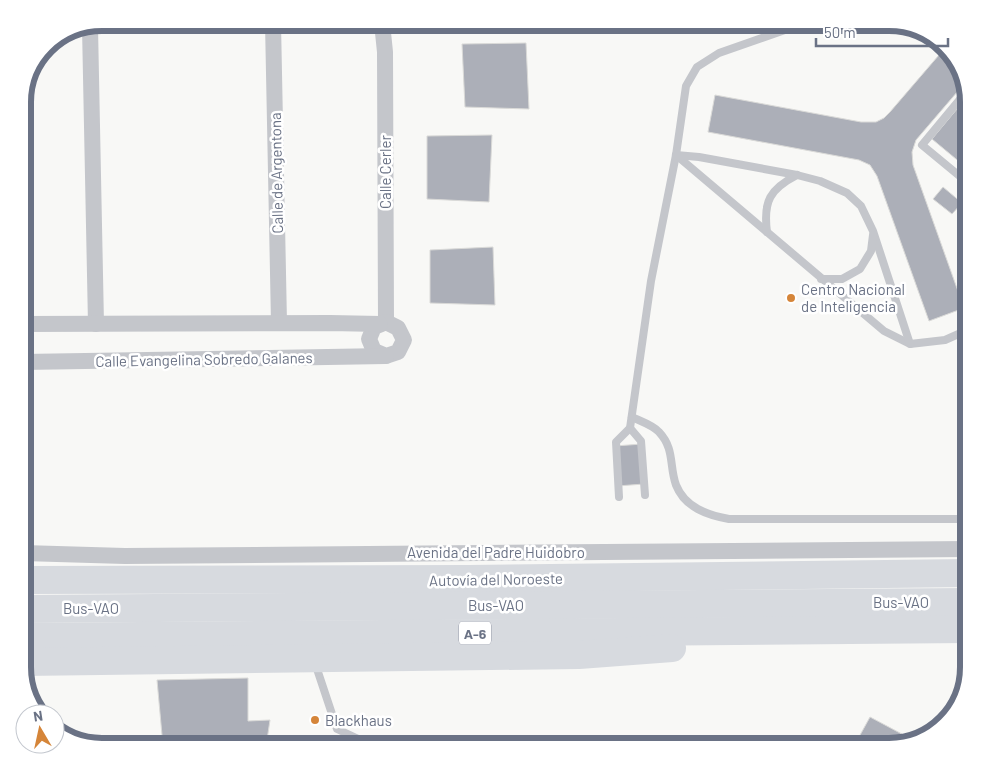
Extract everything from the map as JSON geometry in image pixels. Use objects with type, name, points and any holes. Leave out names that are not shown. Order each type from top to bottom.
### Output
[{"type":"highway","name":"Autovía del Noroeste","points":[[31,580],[469,579],[960,573]]},
{"type":"highway","name":"Bus-VAO","points":[[31,609],[960,602]]},
{"type":"highway","points":[[31,662],[579,655],[928,629]]},
{"type":"highway","name":"A-6","points":[[31,637],[960,629]]},
{"type":"street","name":"Calle de Argentona","points":[[273,31],[279,323]]},
{"type":"street","name":"Calle Cerler","points":[[383,31],[385,52],[383,323]]},
{"type":"street","points":[[90,33],[96,324]]},
{"type":"street","points":[[31,324],[383,323],[398,328],[404,340],[398,352],[386,356],[374,351],[369,339],[374,327],[383,323]]},
{"type":"street","name":"Calle Evangelina Sobredo Galanes","points":[[31,362],[386,356]]},
{"type":"street","name":"Avenida del Padre Huidobro","points":[[31,553],[125,556],[960,549]]},
{"type":"lane","points":[[619,497],[616,442],[630,428],[651,281],[676,155],[686,86],[697,67],[719,53],[779,31]]},
{"type":"lane","points":[[960,100],[922,145],[960,176]]},
{"type":"lane","points":[[676,155],[797,175],[820,181],[847,193],[860,206],[873,231],[910,344]]},
{"type":"lane","points":[[676,155],[884,332],[910,344],[945,340],[960,333]]},
{"type":"lane","points":[[767,232],[765,214],[770,197],[781,183],[797,175]]},
{"type":"lane","points":[[821,279],[842,279],[860,269],[871,252],[873,231]]},
{"type":"lane","points":[[632,417],[658,431],[671,452],[676,486],[687,502],[706,514],[729,519],[960,519]]},
{"type":"lane","points":[[630,428],[641,441],[645,495]]},
{"type":"lane","points":[[315,658],[315,667],[337,729],[356,738]]},
{"type":"building","points":[[526,43],[529,109],[465,107],[462,44]]},
{"type":"building","name":"Centro Nacional de Inteligencia","points":[[940,53],[952,71],[958,90],[916,140],[912,152],[913,165],[960,297],[960,309],[929,321],[877,176],[870,165],[859,160],[708,132],[715,95],[861,122],[876,122],[890,112]]},
{"type":"building","points":[[960,105],[960,162],[932,139]]},
{"type":"building","points":[[492,135],[489,202],[427,199],[427,136]]},
{"type":"building","points":[[943,187],[960,201],[960,205],[952,214],[933,199]]},
{"type":"building","points":[[493,247],[495,305],[430,303],[430,250]]},
{"type":"building","points":[[642,444],[644,484],[617,486],[615,446]]},
{"type":"building","points":[[248,678],[248,721],[270,720],[267,738],[162,738],[157,680]]},
{"type":"building","points":[[870,717],[905,736],[889,738],[859,737]]},
{"type":"place","name":"Centro Nacional de Inteligencia","points":[[791,298]]},
{"type":"place","name":"Blackhaus","points":[[315,720]]}]
